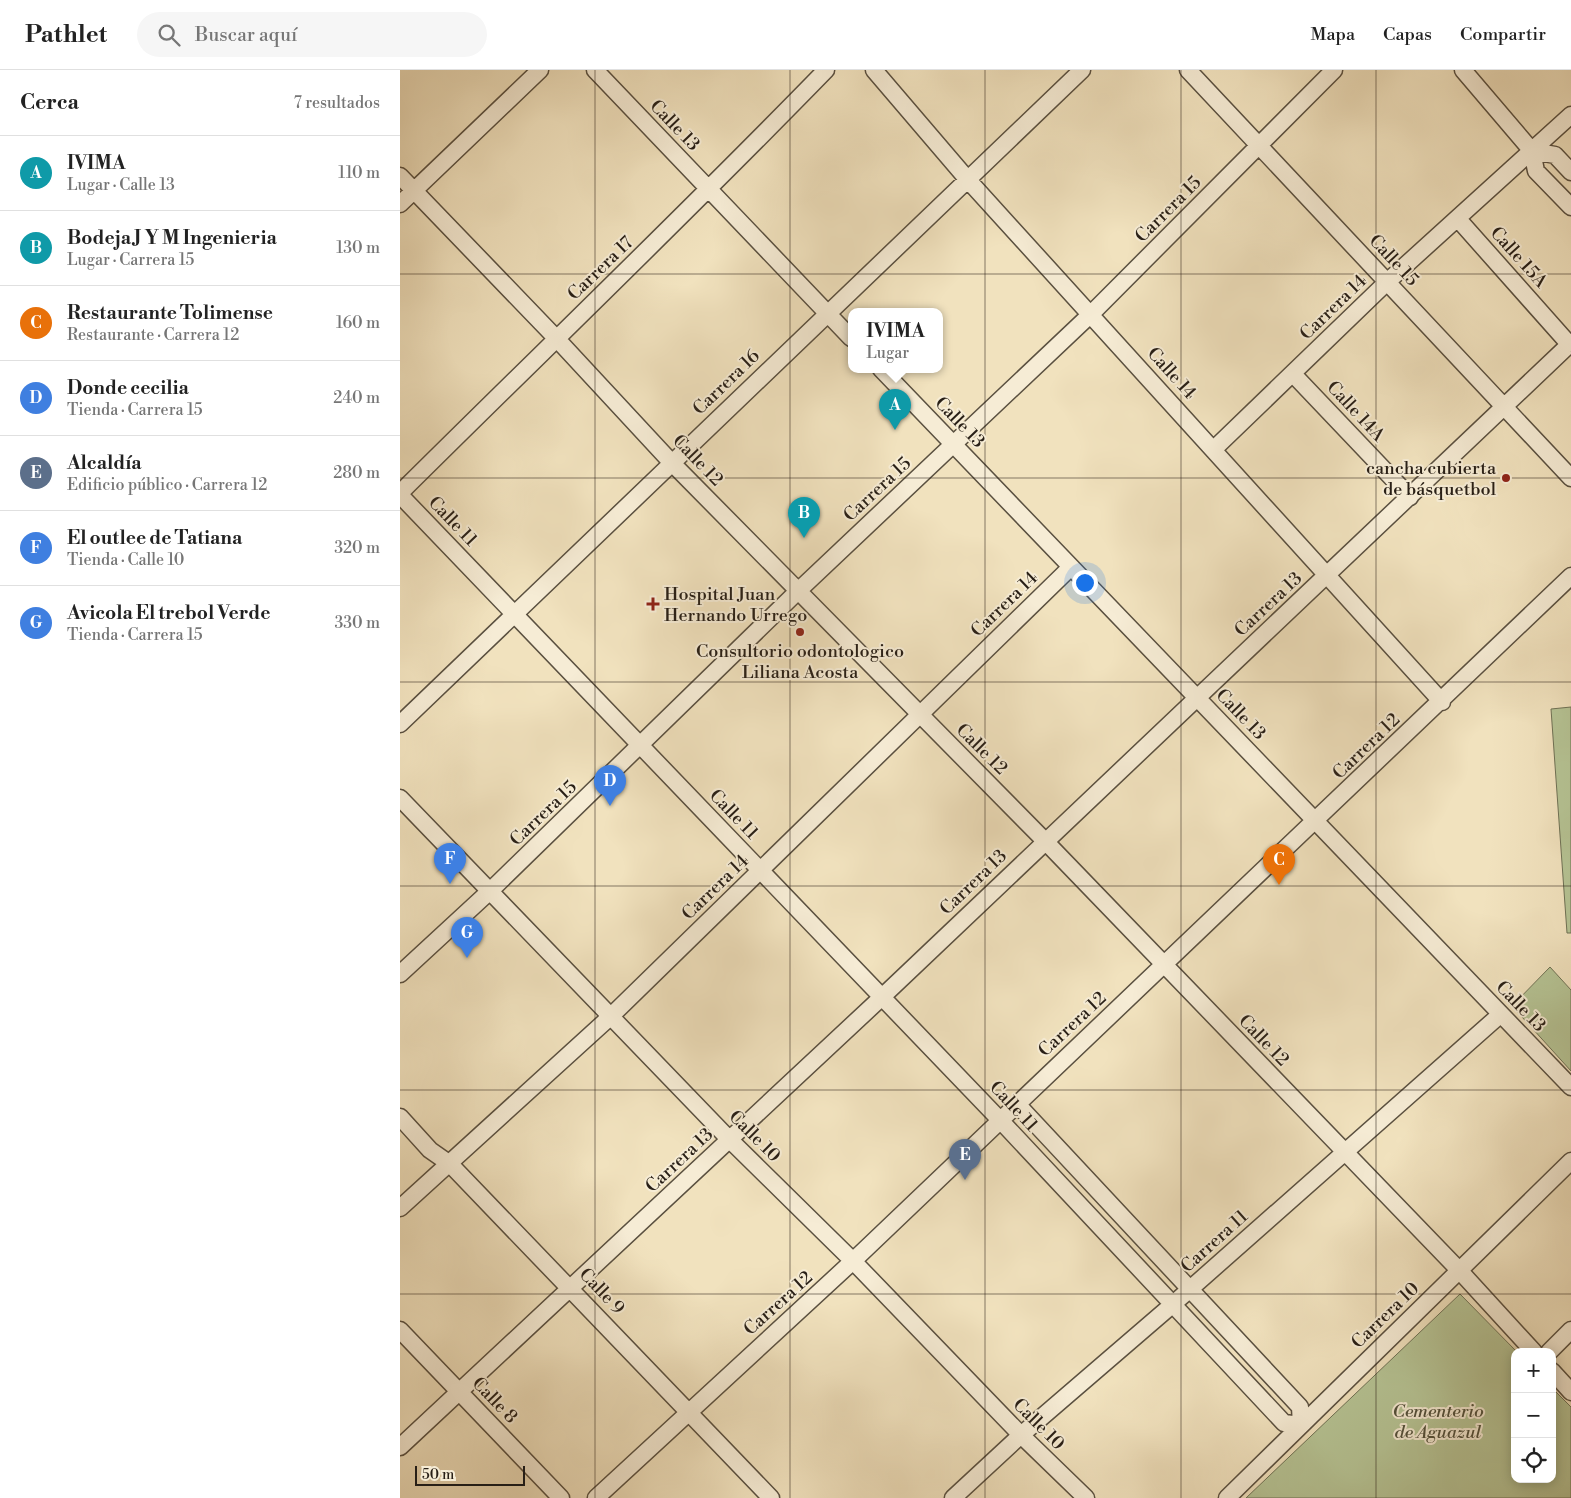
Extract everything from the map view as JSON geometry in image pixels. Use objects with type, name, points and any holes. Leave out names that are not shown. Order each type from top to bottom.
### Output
[{"type":"street","points":[[400,204],[540,70]]},
{"type":"street","name":"Calle 13","points":[[595,70],[848,335]]},
{"type":"street","name":"Carrera 17","points":[[400,494],[556,338],[709,190],[826,70]]},
{"type":"street","name":"Calle 14","points":[[874,70],[968,180],[1442,702]]},
{"type":"street","name":"Carrera 16","points":[[400,724],[671,462],[1082,70]]},
{"type":"street","name":"Calle 15","points":[[1188,70],[1571,478]]},
{"type":"street","name":"Carrera 15","points":[[400,974],[492,890],[798,591],[1091,314],[1334,70]]},
{"type":"street","points":[[1463,70],[1532,151],[1536,171],[1571,206]]},
{"type":"street","name":"Carrera 14","points":[[1214,449],[1387,282],[1571,115]]},
{"type":"street","points":[[1532,151],[1555,155],[1571,172]]},
{"type":"street","name":"Calle 12","points":[[400,176],[556,338],[671,462],[1045,841],[1459,1270],[1530,1348]]},
{"type":"street","name":"Calle 15A","points":[[1458,219],[1570,343]]},
{"type":"street","name":"Carrera 13","points":[[400,1447],[882,997],[1570,343]]},
{"type":"street","name":"Calle 13","points":[[885,373],[1571,1087]]},
{"type":"street","name":"Calle 14A","points":[[1293,374],[1410,497]]},
{"type":"street","name":"Calle 11","points":[[400,494],[1000,1120],[1284,1423],[1302,1425],[1300,1407],[1017,1104]]},
{"type":"street","name":"Carrera 14","points":[[400,1208],[610,1017],[1071,567]]},
{"type":"street","name":"Carrera 12","points":[[596,1498],[853,1261],[1442,702],[1571,576]]},
{"type":"street","name":"Calle 10","points":[[400,798],[492,890],[610,1017],[730,1140],[853,1261],[1021,1435],[1086,1498]]},
{"type":"street","name":"Carrera 11","points":[[953,1498],[1021,1435],[1172,1305],[1501,1014]]},
{"type":"street","name":"Calle 9","points":[[400,1117],[430,1150],[450,1164],[571,1287],[772,1498]]},
{"type":"street","name":"Carrera 10","points":[[1227,1498],[1571,1160]]},
{"type":"street","name":"Calle 8","points":[[400,1330],[560,1498]]},
{"type":"street","points":[[1553,1348],[1571,1330]]},
{"type":"street","points":[[1556,1375],[1571,1392]]},
{"type":"green space","points":[[1571,707],[1571,933],[1567,933],[1551,709]]},
{"type":"green space","points":[[1550,967],[1571,990],[1571,1071],[1512,1006]]},
{"type":"green space","name":"Cementerio de Aguazul","points":[[1460,1294],[1513,1348],[1511,1348],[1511,1483],[1556,1483],[1556,1392],[1571,1407],[1571,1498],[1246,1498]]},
{"type":"place","name":"IVIMA","points":[[895,430]]},
{"type":"place","name":"cancha cubierta de básquetbol","points":[[1506,478]]},
{"type":"place","name":"Bodeja J Y M Ingenieria","points":[[804,538]]},
{"type":"place","name":"Hospital Juan Hernando Urrego","points":[[653,604]]},
{"type":"place","name":"Consultorio odontologico Liliana Acosta","points":[[800,632]]},
{"type":"place","name":"Donde cecilia","points":[[610,806]]},
{"type":"place","name":"El outlee de Tatiana","points":[[450,884]]},
{"type":"place","name":"Restaurante Tolimense","points":[[1279,885]]},
{"type":"place","name":"Avicola El trebol Verde","points":[[467,958]]},
{"type":"place","name":"Alcaldía","points":[[965,1180]]}]
